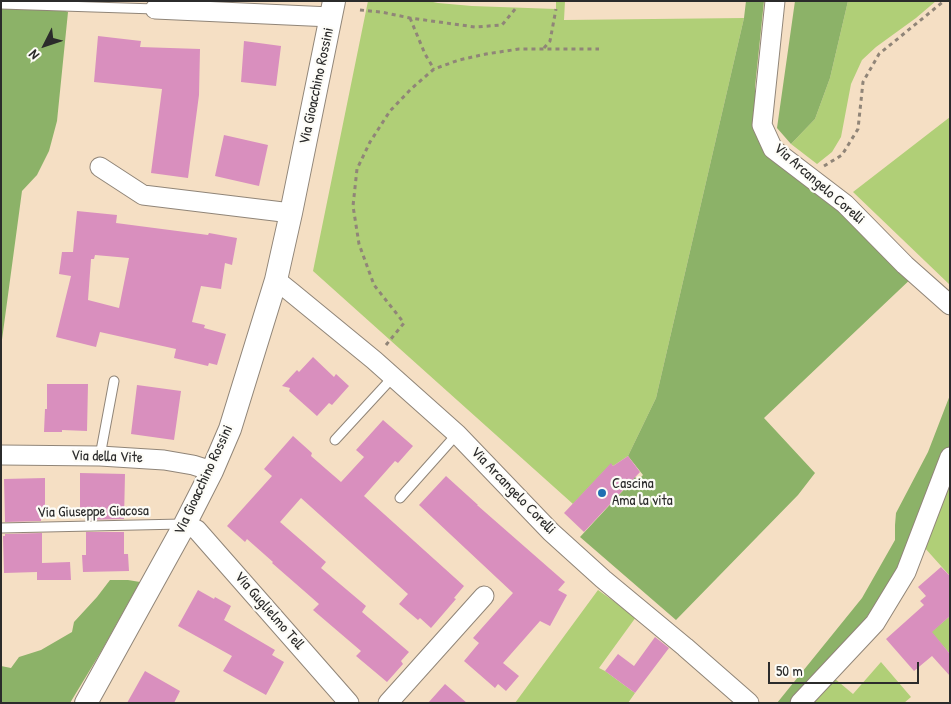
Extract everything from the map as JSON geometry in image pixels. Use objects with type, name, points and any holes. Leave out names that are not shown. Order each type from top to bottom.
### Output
[{"type":"street","name":"Via Arcangelo Corelli","points":[[775,1],[762,125],[773,149],[845,204],[905,264],[950,304]]},
{"type":"street","name":"Via Gioacchino Rossini","points":[[87,702],[185,524],[212,471],[230,429],[276,280],[333,9],[155,9]]},
{"type":"street","points":[[100,166],[143,195],[291,213]]},
{"type":"street","name":"Via Arcangelo Corelli","points":[[276,280],[374,360],[457,434],[551,532],[749,703]]},
{"type":"street","name":"Via della Vite","points":[[1,455],[100,456],[164,460],[193,465],[212,471]]},
{"type":"street","points":[[800,703],[875,623],[906,572],[950,457]]},
{"type":"street","name":"Via Guglielmo Tell","points":[[185,524],[197,530],[349,703]]},
{"type":"street","points":[[388,703],[484,596]]},
{"type":"lane","points":[[1,4],[155,9]]},
{"type":"lane","points":[[335,440],[393,377]]},
{"type":"lane","points":[[100,456],[114,381]]},
{"type":"lane","points":[[400,498],[457,434]]},
{"type":"lane","name":"Via Giuseppe Giacosa","points":[[1,528],[185,524]]},
{"type":"path","points":[[808,176],[842,155],[858,129],[863,82],[879,54],[944,1]]},
{"type":"path","points":[[360,10],[475,27],[502,25],[516,8]]},
{"type":"path","points":[[543,49],[550,41],[556,9]]},
{"type":"path","points":[[410,18],[425,54],[434,69]]},
{"type":"path","points":[[374,360],[404,323],[374,285],[359,244],[353,206],[357,170],[370,142],[390,111],[434,69],[459,60],[519,49],[599,49]]},
{"type":"green space","points":[[368,1],[428,1],[472,6],[556,9],[556,1],[565,1],[564,20],[744,18],[656,398],[628,456],[613,466],[611,464],[573,504],[313,271]]},
{"type":"green space","points":[[746,1],[764,1],[755,87],[756,110],[773,149],[916,274],[764,418],[815,473],[798,495],[676,620],[580,537],[631,482],[634,476],[638,480],[643,475],[628,456],[656,398],[744,18]]},
{"type":"green space","points":[[795,1],[848,1],[830,78],[815,119],[791,144],[777,128]]},
{"type":"green space","points":[[848,1],[936,1],[862,60],[851,84],[841,137],[832,152],[817,164],[791,144],[815,119],[830,78]]},
{"type":"green space","points":[[1,8],[63,10],[68,12],[57,121],[49,151],[37,175],[22,191],[1,347]]},
{"type":"green space","points":[[950,117],[950,285],[853,192]]},
{"type":"green space","points":[[950,395],[950,444],[903,563],[878,605],[868,615],[859,630],[795,703],[777,703],[862,598],[895,540],[896,513],[928,452]]},
{"type":"green space","points":[[950,483],[950,576],[924,547]]},
{"type":"green space","points":[[110,580],[140,582],[70,703],[1,703],[1,666],[11,668],[19,657],[41,650],[72,632],[74,622]]},
{"type":"green space","points":[[598,590],[636,617],[599,668],[635,693],[628,703],[515,703]]},
{"type":"green space","points":[[950,616],[950,654],[931,632]]},
{"type":"green space","points":[[881,662],[911,697],[904,703],[814,703],[834,678],[853,694]]},
{"type":"building","points":[[98,36],[141,41],[140,47],[200,49],[199,95],[188,178],[151,173],[162,89],[94,82]]},
{"type":"building","points":[[244,41],[281,46],[276,86],[241,82]]},
{"type":"building","points":[[224,135],[268,145],[259,186],[215,176]]},
{"type":"building","points":[[77,211],[117,215],[116,223],[208,235],[209,233],[237,238],[232,265],[225,263],[221,289],[201,286],[192,322],[205,325],[204,328],[226,334],[217,365],[209,363],[208,366],[174,358],[176,349],[100,332],[96,347],[56,337],[71,276],[59,274],[62,252],[73,252]],"holes":[[[95,255],[129,258],[119,308],[88,300],[91,259],[94,259]]]},
{"type":"building","points":[[313,357],[334,377],[336,374],[349,386],[332,405],[329,403],[317,416],[289,391],[290,388],[282,386]]},
{"type":"building","points":[[47,384],[88,384],[87,431],[62,430],[62,432],[44,432],[45,409],[47,409]]},
{"type":"building","points":[[137,385],[181,391],[174,440],[131,434]]},
{"type":"building","points":[[383,420],[413,446],[398,463],[395,461],[364,496],[464,586],[454,598],[456,599],[431,628],[399,604],[408,594],[301,498],[280,522],[326,562],[321,568],[366,606],[362,612],[409,652],[401,661],[403,664],[387,682],[356,656],[361,651],[313,610],[319,604],[247,539],[245,542],[227,526],[272,476],[264,469],[293,436],[312,453],[311,456],[341,482],[364,457],[356,450]]},
{"type":"building","name":"Cascina Ama la vita","points":[[628,456],[640,472],[584,532],[564,513],[611,463],[613,466]]},
{"type":"building","points":[[80,473],[125,474],[124,519],[86,520],[86,512],[80,512]]},
{"type":"building","points":[[446,476],[565,582],[558,590],[567,595],[550,626],[540,621],[503,663],[519,676],[506,691],[498,684],[495,688],[464,661],[479,643],[473,638],[513,593],[419,505]]},
{"type":"building","points":[[45,478],[45,517],[41,517],[41,521],[5,522],[4,479]]},
{"type":"building","points":[[86,532],[124,532],[124,554],[128,554],[129,571],[83,572],[82,555],[86,555]]},
{"type":"building","points":[[42,533],[42,563],[70,562],[71,580],[37,580],[37,572],[4,573],[3,536],[5,534]]},
{"type":"building","points":[[941,567],[950,576],[950,616],[932,632],[950,654],[950,676],[932,656],[914,671],[886,639],[924,605],[920,601],[926,596],[918,587]]},
{"type":"building","points":[[198,590],[231,606],[224,620],[275,650],[272,655],[284,662],[266,695],[223,671],[232,656],[178,626]]},
{"type":"building","points":[[655,637],[669,648],[635,693],[605,671],[618,654],[634,666]]},
{"type":"building","points":[[145,671],[180,691],[174,703],[127,703]]},
{"type":"building","points":[[445,684],[467,703],[428,703]]},
{"type":"place","name":"Cascina Ama la vita","points":[[602,493]]}]
